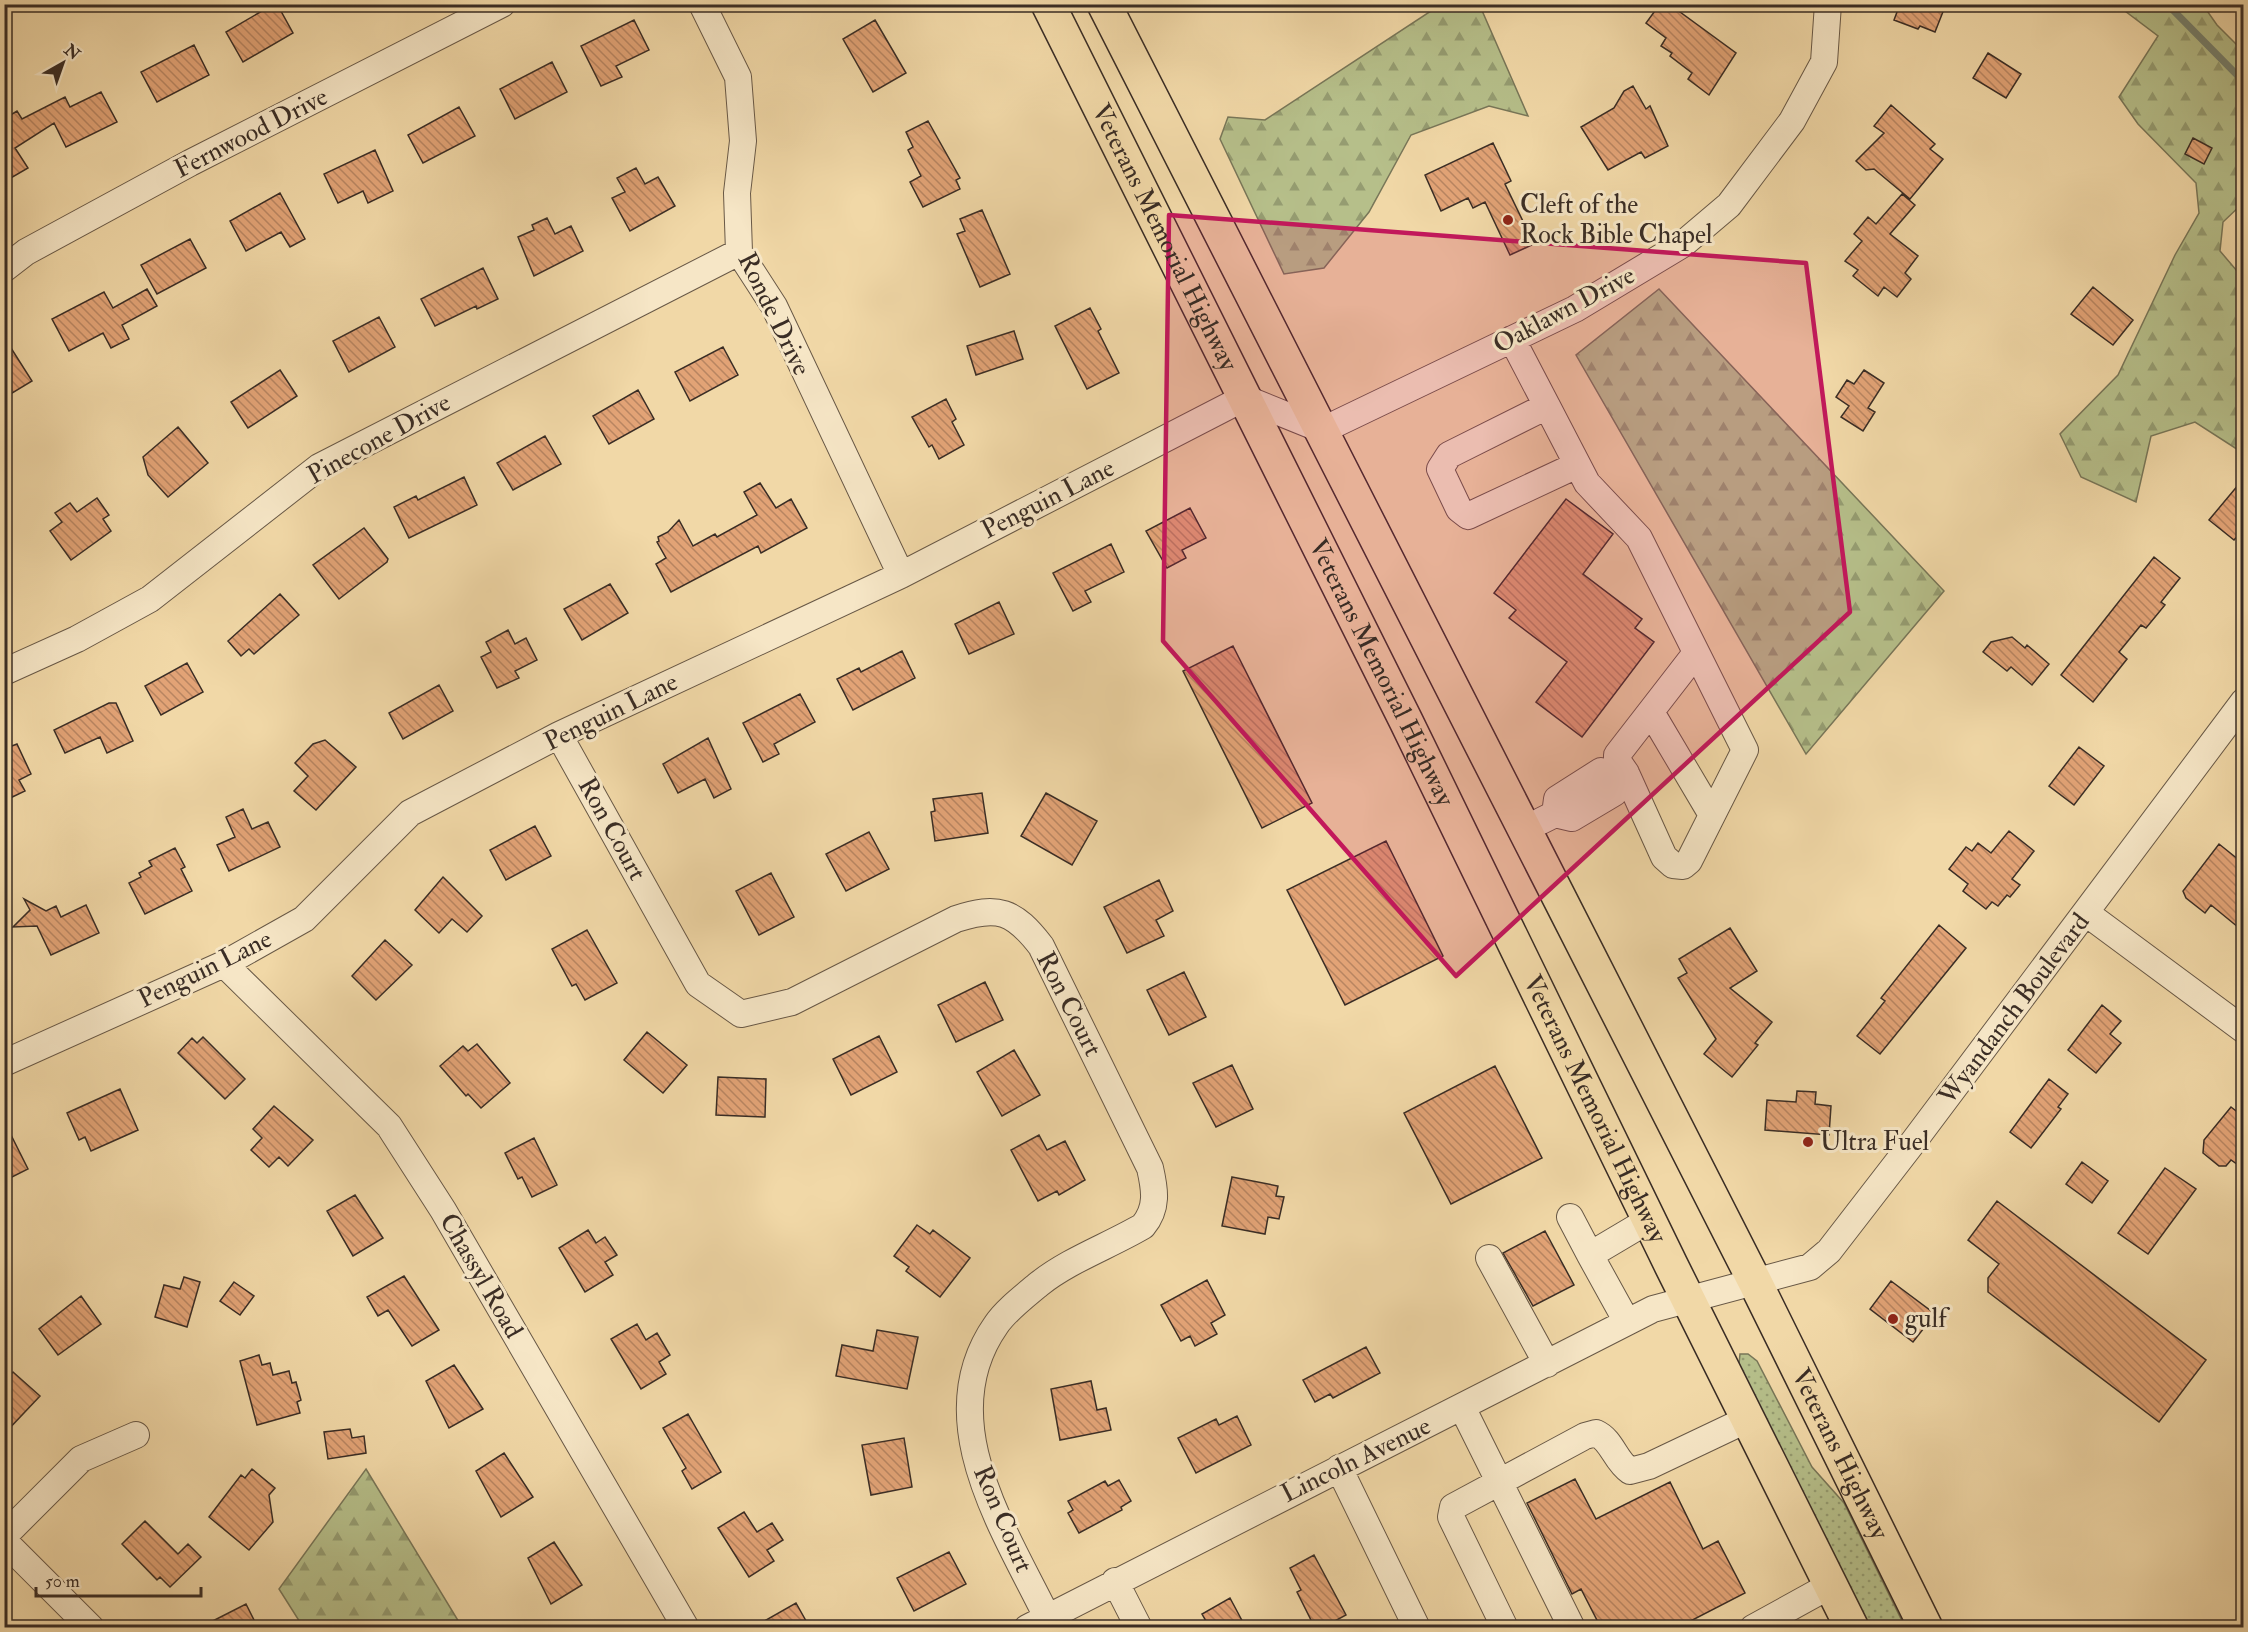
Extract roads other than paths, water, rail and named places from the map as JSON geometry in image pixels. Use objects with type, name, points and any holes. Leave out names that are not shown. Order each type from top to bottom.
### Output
[{"type":"main road","name":"Veterans Memorial Highway","points":[[1048,4],[1406,721],[1748,1419]]},
{"type":"main road","name":"Veterans Memorial Highway","points":[[1104,4],[1323,430],[1523,831],[1755,1282]]},
{"type":"main road","name":"Veterans Highway","points":[[1755,1282],[1926,1628]]},
{"type":"main road","points":[[1748,1419],[1852,1628]]},
{"type":"street","name":"Fernwood Drive","points":[[4,269],[26,252],[190,163],[502,4]]},
{"type":"street","name":"Ronde Drive","points":[[702,4],[738,77],[743,141],[737,193],[739,252],[774,306],[901,575]]},
{"type":"street","name":"Oaklawn Drive","points":[[1323,430],[1575,309],[1683,244],[1729,205],[1792,121],[1824,62],[1828,4]]},
{"type":"street","name":"Pinecone Drive","points":[[4,672],[77,639],[150,599],[319,467],[739,252]]},
{"type":"street","points":[[1512,339],[1587,483],[1639,538],[1745,750],[1689,861],[1683,866],[1673,865],[1664,857],[1622,775],[1617,755],[1696,653]]},
{"type":"street","points":[[1244,398],[1323,430]]},
{"type":"street","name":"Penguin Lane","points":[[4,1063],[224,964],[304,919],[410,813],[559,735],[901,575],[1244,398]]},
{"type":"street","points":[[1547,406],[1449,455],[1442,461],[1440,469],[1459,508],[1468,516],[1474,515],[1577,465]]},
{"type":"street","name":"Wyandanch Boulevard","points":[[1688,1299],[1810,1267],[1829,1251],[2244,701]]},
{"type":"street","points":[[1651,712],[1712,815]]},
{"type":"street","name":"Ron Court","points":[[559,735],[699,984],[741,1014],[792,1002],[946,924],[978,912],[993,910],[1008,915],[1026,928],[1041,946],[1150,1168],[1155,1201],[1151,1216],[1143,1226],[1041,1283],[997,1323],[980,1353],[970,1387],[969,1416],[973,1446],[988,1496],[1037,1622]]},
{"type":"street","points":[[1523,831],[1555,814],[1557,799],[1601,771],[1622,775]]},
{"type":"street","points":[[2086,913],[2244,1030]]},
{"type":"street","name":"Chassyl Road","points":[[224,964],[390,1126],[443,1210],[686,1628]]},
{"type":"street","points":[[1570,1217],[1627,1322]]},
{"type":"street","points":[[1590,1255],[1649,1220]]},
{"type":"street","points":[[1489,1258],[1547,1364]]},
{"type":"street","name":"Lincoln Avenue","points":[[1037,1622],[1653,1309],[1688,1299]]},
{"type":"street","points":[[1462,1407],[1572,1628]]},
{"type":"street","points":[[1505,1628],[1450,1517],[1454,1508],[1585,1436],[1596,1433],[1603,1437],[1622,1466],[1630,1471],[1649,1466],[1748,1419]]},
{"type":"street","points":[[91,1628],[4,1539],[81,1459],[136,1435]]},
{"type":"street","points":[[1339,1468],[1417,1628]]},
{"type":"street","points":[[1115,1581],[1139,1628]]},
{"type":"street","points":[[1753,1628],[1831,1585]]},
{"type":"waterway","points":[[2167,4],[2244,82]]},
{"type":"place","name":"Cleft of the Rock Bible Chapel","points":[[1508,220]]},
{"type":"place","name":"Ultra Fuel","points":[[1808,1142]]},
{"type":"place","name":"gulf","points":[[1893,1319]]}]
